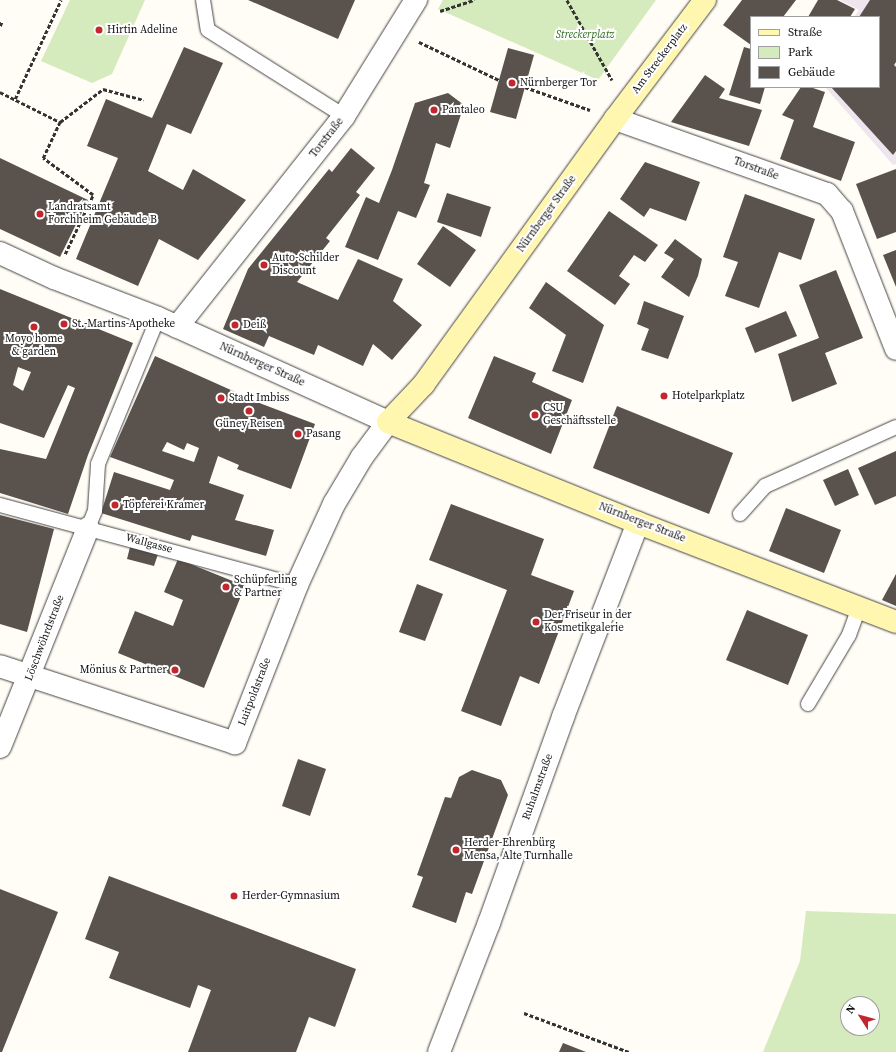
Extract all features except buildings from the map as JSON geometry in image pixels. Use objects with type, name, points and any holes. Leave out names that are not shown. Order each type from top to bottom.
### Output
[{"type":"street","points":[[396,32],[416,0]]},
{"type":"street","name":"Am Streckerplatz","points":[[621,112],[705,0]]},
{"type":"street","name":"Torstraße","points":[[168,323],[344,116],[396,32]]},
{"type":"street","name":"Torstraße","points":[[621,112],[827,194],[842,211],[896,349]]},
{"type":"street","name":"Nürnberger Straße","points":[[388,422],[424,384],[621,112]]},
{"type":"street","name":"Nürnberger Straße","points":[[0,253],[54,278],[168,323],[388,422],[638,522],[896,622]]},
{"type":"street","name":"Luitpoldstraße","points":[[0,666],[235,743],[297,585],[334,504],[362,457],[388,422]]},
{"type":"street","name":"Ruhalmstraße","points":[[440,1052],[489,923],[563,717],[638,522]]},
{"type":"street","name":"Löschwöhrdstraße","points":[[0,747],[88,528]]},
{"type":"lane","points":[[203,0],[208,30],[344,116]]},
{"type":"lane","points":[[88,528],[95,511],[98,464],[168,323]]},
{"type":"lane","points":[[740,514],[765,486],[896,427]]},
{"type":"lane","name":"Wallgasse","points":[[0,505],[297,585]]},
{"type":"lane","points":[[808,704],[849,635],[859,608]]},
{"type":"path","points":[[15,99],[61,0]]},
{"type":"path","points":[[567,0],[621,112]]},
{"type":"path","points":[[0,26],[2,21]]},
{"type":"path","points":[[396,32],[499,80]]},
{"type":"path","points":[[525,87],[621,112]]},
{"type":"path","points":[[54,278],[93,196],[43,158],[60,122],[103,90],[144,100]]},
{"type":"path","points":[[0,92],[60,122]]},
{"type":"path","points":[[524,1013],[629,1052]]},
{"type":"shaded area","points":[[840,0],[896,0],[896,164],[893,165],[826,88],[880,88],[880,16],[855,16],[859,10]]},
{"type":"green space","points":[[70,0],[145,0],[112,74],[92,83],[41,61]]},
{"type":"green space","name":"Streckerplatz","points":[[443,0],[656,0],[598,80],[438,9]]},
{"type":"green space","points":[[806,911],[896,914],[896,1052],[763,1052],[800,961]]},
{"type":"place","name":"Hirtin Adeline","points":[[99,30]]},
{"type":"place","name":"Nürnberger Tor","points":[[512,83]]},
{"type":"place","name":"Pantaleo","points":[[434,110]]},
{"type":"place","name":"Landratsamt Forchheim Gebäude B","points":[[40,214]]},
{"type":"place","name":"Auto-Schilder Discount","points":[[264,265]]},
{"type":"place","name":"St.-Martins-Apotheke","points":[[64,324]]},
{"type":"place","name":"Deiß","points":[[235,325]]},
{"type":"place","name":"Moyo home & garden","points":[[34,327]]},
{"type":"place","name":"Hotelparkplatz","points":[[664,396]]},
{"type":"place","name":"Stadt Imbiss","points":[[221,398]]},
{"type":"place","name":"Güney Reisen","points":[[249,411]]},
{"type":"place","name":"CSU Geschäftsstelle","points":[[535,415]]},
{"type":"place","name":"Pasang","points":[[298,434]]},
{"type":"place","name":"Töpferei Kramer","points":[[115,505]]},
{"type":"place","name":"Schüpferling & Partner","points":[[226,587]]},
{"type":"place","name":"Der Friseur in der Kosmetikgalerie","points":[[536,622]]},
{"type":"place","name":"Mönius & Partner","points":[[175,670]]},
{"type":"place","name":"Herder-Ehrenbürg Mensa, Alte Turnhalle","points":[[456,850]]},
{"type":"place","name":"Herder-Gymnasium","points":[[234,896]]}]
